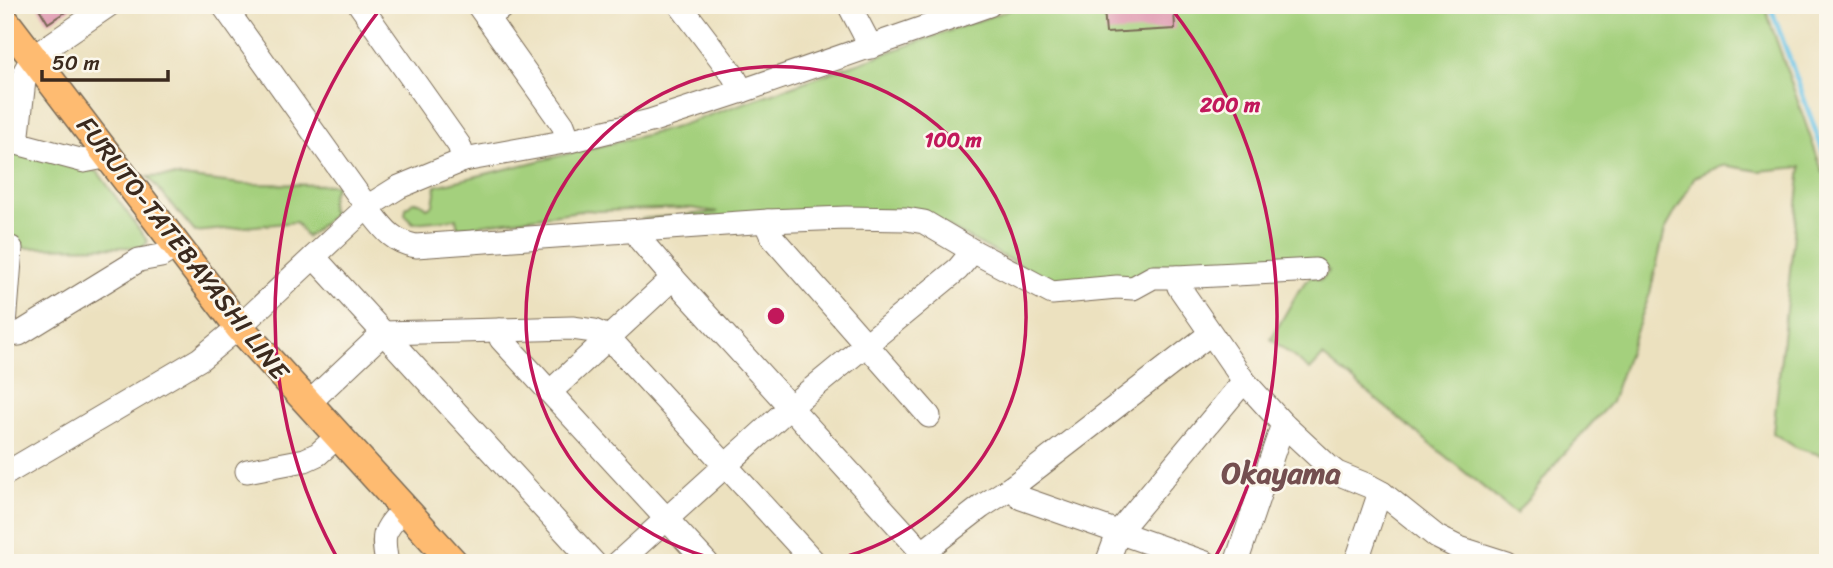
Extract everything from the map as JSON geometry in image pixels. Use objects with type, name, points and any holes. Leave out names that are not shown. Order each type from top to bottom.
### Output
[{"type":"main road","name":"FURUTO-TATEBAYASHI LINE","points":[[5,21],[239,327],[454,563]]},
{"type":"street","points":[[107,154],[84,161],[11,141],[25,71],[33,57],[109,5]]},
{"type":"street","points":[[223,5],[367,207],[391,237],[402,244],[416,246],[768,221],[846,218],[917,220],[1052,293],[1133,288],[1153,277],[1315,271]]},
{"type":"street","points":[[360,5],[459,145],[464,160]]},
{"type":"street","points":[[680,5],[742,91]]},
{"type":"street","points":[[849,5],[871,47]]},
{"type":"street","points":[[5,474],[200,359],[239,327],[367,207],[399,187],[464,160],[569,141],[650,121],[871,47],[979,7]]},
{"type":"street","points":[[490,10],[563,125],[569,141]]},
{"type":"street","points":[[768,221],[772,237],[929,416]]},
{"type":"street","points":[[636,231],[641,241],[673,278],[927,558],[981,507],[1012,487],[1210,334]]},
{"type":"street","points":[[5,335],[19,334],[139,260],[161,256],[177,246]]},
{"type":"street","points":[[5,325],[11,248]]},
{"type":"street","points":[[618,563],[790,407],[958,269],[973,251]]},
{"type":"street","points":[[314,257],[594,563]]},
{"type":"street","points":[[1177,277],[1179,287],[1244,380],[1283,424],[1337,473],[1382,493],[1437,537],[1494,561]]},
{"type":"street","points":[[550,392],[673,278]]},
{"type":"street","points":[[309,403],[383,333],[572,328],[594,331],[608,337],[815,563]]},
{"type":"street","points":[[500,330],[501,339],[707,563]]},
{"type":"street","points":[[1107,563],[1119,531],[1244,380]]},
{"type":"street","points":[[1236,563],[1283,424]]},
{"type":"street","points":[[247,471],[305,460],[318,454],[338,436]]},
{"type":"street","points":[[1012,487],[1021,498],[1206,563]]},
{"type":"street","points":[[1356,563],[1382,493]]},
{"type":"street","points":[[387,563],[383,545],[385,531],[404,508]]},
{"type":"green space","points":[[1023,5],[1764,5],[1823,173],[1828,174],[1828,457],[1797,448],[1773,433],[1801,167],[1759,171],[1722,165],[1695,177],[1665,230],[1650,293],[1611,402],[1561,457],[1516,514],[1323,356],[1310,370],[1271,339],[1299,290],[1311,276],[1321,280],[1329,271],[1321,264],[1306,259],[1155,266],[1131,279],[1059,286],[924,214],[640,219],[718,212],[690,208],[587,210],[458,228],[456,219],[413,223],[405,215],[406,208],[413,202],[420,202],[427,208],[433,205],[436,186],[670,129]]},
{"type":"green space","points":[[5,147],[98,172],[148,242],[143,247],[5,248]]},
{"type":"green space","points":[[174,176],[242,184],[337,185],[332,194],[330,208],[334,214],[307,237],[296,222],[195,232],[148,177]]},
{"type":"building","points":[[37,5],[76,5],[48,23]]},
{"type":"building","points":[[1174,5],[1175,29],[1106,33],[1104,9]]},
{"type":"waterway","points":[[1770,5],[1828,165]]},
{"type":"district","name":"Okayama","points":[[1281,473]]}]
